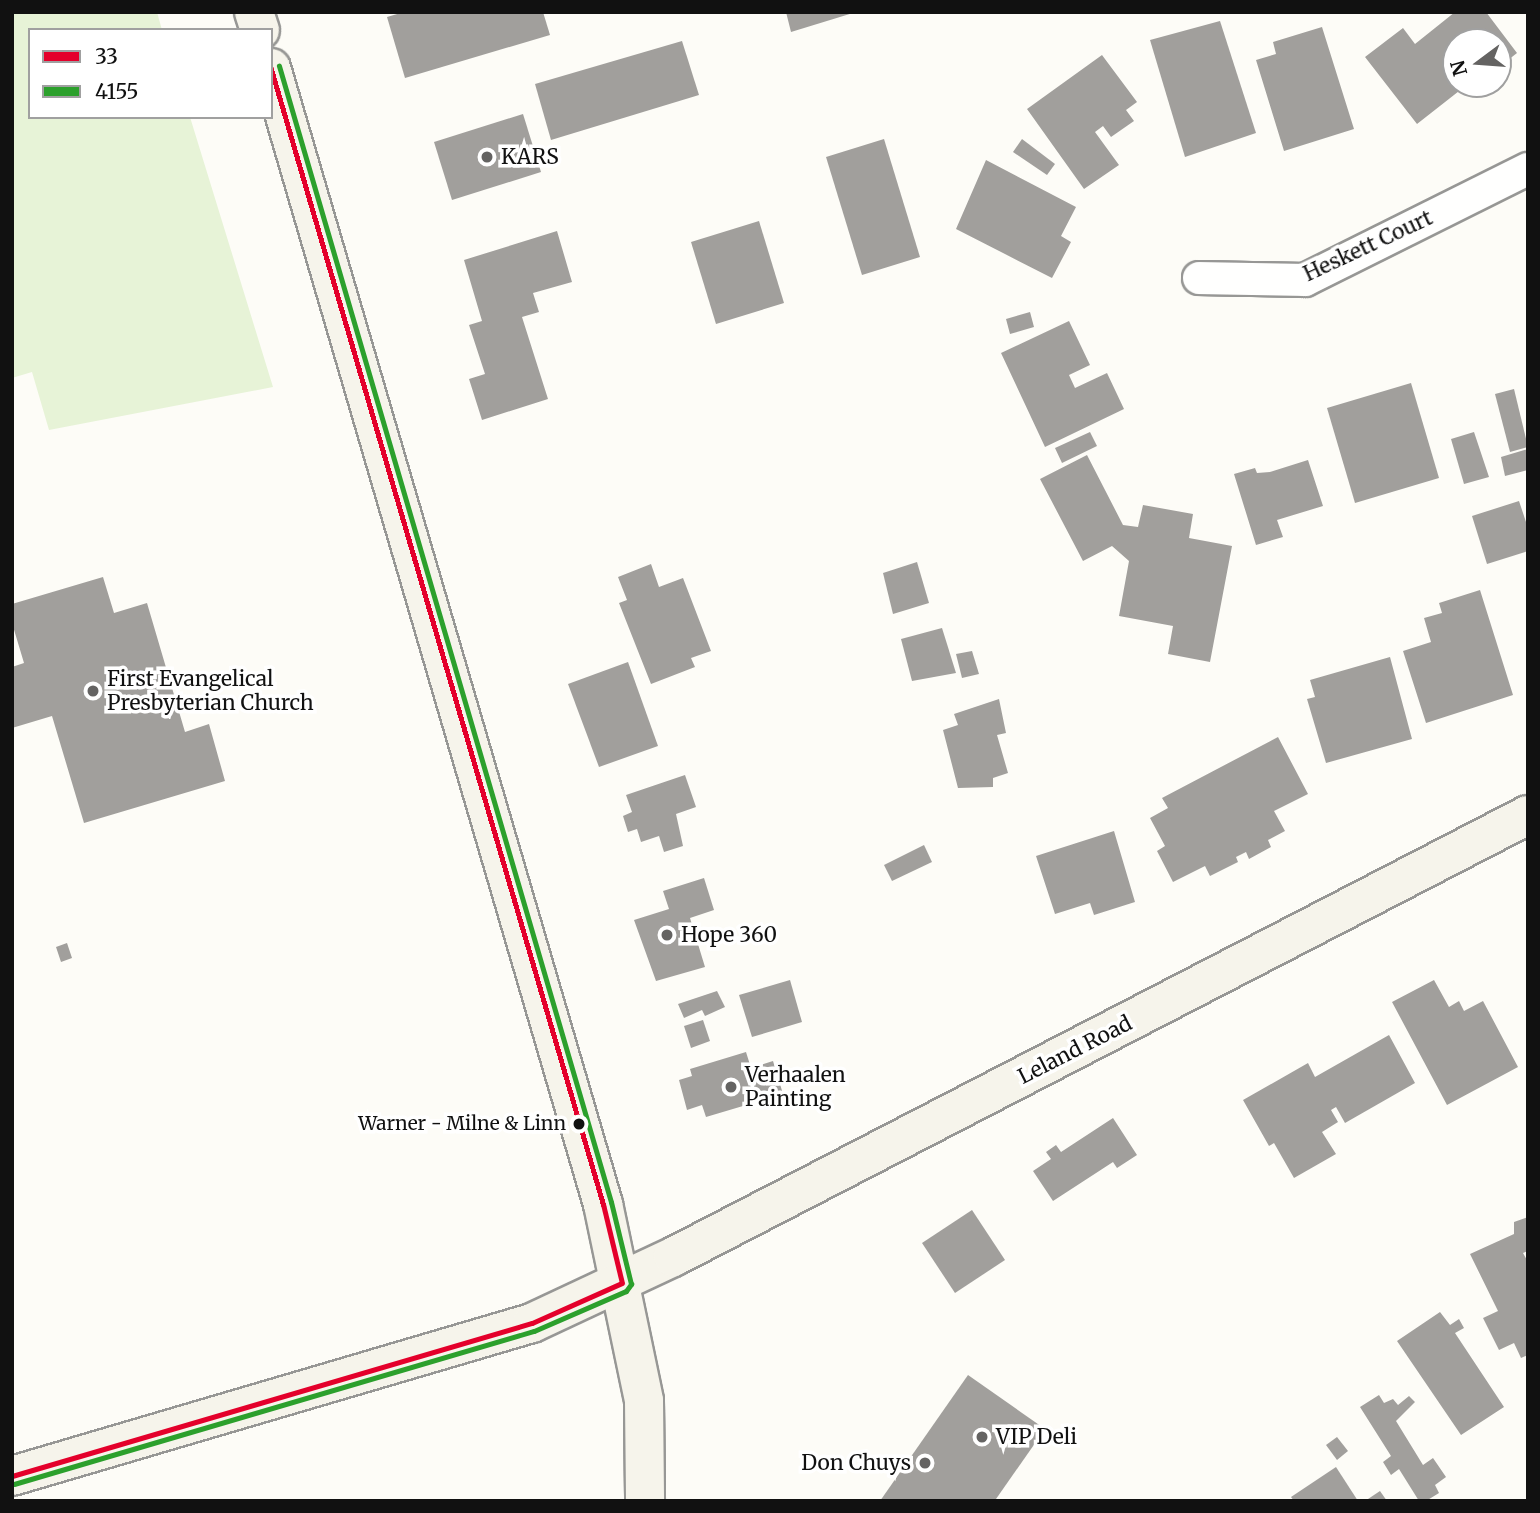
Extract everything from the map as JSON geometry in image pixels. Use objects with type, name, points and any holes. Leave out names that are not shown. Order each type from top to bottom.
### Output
[{"type":"main road","points":[[273,75],[603,1204],[622,1283],[644,1401],[645,1501]]},
{"type":"main road","name":"Leland Road","points":[[12,1476],[533,1323],[622,1283],[1528,815]]},
{"type":"street","name":"Heskett Court","points":[[1199,278],[1305,280],[1528,169]]},
{"type":"green space","points":[[12,12],[157,12],[161,28],[28,28],[28,119],[191,119],[273,387],[49,430],[32,372],[12,378]]},
{"type":"building","points":[[404,12],[543,12],[550,35],[405,78],[387,17]]},
{"type":"building","points":[[786,12],[853,12],[853,13],[791,32]]},
{"type":"building","points":[[1455,12],[1486,12],[1498,28],[1442,28],[1442,98],[1450,98],[1417,124],[1365,57],[1403,28],[1415,44]]},
{"type":"building","points":[[1220,21],[1256,133],[1185,157],[1150,40]]},
{"type":"building","points":[[1322,27],[1354,129],[1284,151],[1256,60],[1276,54],[1273,42]]},
{"type":"building","points":[[682,41],[699,95],[551,140],[535,84]]},
{"type":"building","points":[[1102,55],[1137,102],[1126,110],[1134,121],[1111,137],[1103,126],[1095,132],[1119,165],[1084,189],[1027,109]]},
{"type":"building","name":"KARS","points":[[523,114],[541,172],[452,200],[434,142]]},
{"type":"building","points":[[884,139],[920,257],[862,275],[826,157]]},
{"type":"building","points":[[1022,139],[1055,164],[1047,175],[1013,152]]},
{"type":"building","points":[[986,160],[1076,207],[1061,236],[1071,242],[1052,278],[956,229]]},
{"type":"building","points":[[759,221],[784,303],[716,324],[691,242]]},
{"type":"building","points":[[557,231],[572,282],[533,293],[539,312],[522,317],[548,399],[482,420],[469,379],[485,374],[469,325],[482,321],[464,260]]},
{"type":"building","points":[[1030,312],[1034,327],[1010,334],[1006,319]]},
{"type":"building","points":[[1069,321],[1090,365],[1069,375],[1075,388],[1107,373],[1124,409],[1045,447],[1001,353]]},
{"type":"building","points":[[1411,383],[1439,478],[1355,503],[1327,408]]},
{"type":"building","points":[[1514,389],[1528,447],[1510,452],[1495,394]]},
{"type":"building","points":[[1090,432],[1097,446],[1062,463],[1055,448]]},
{"type":"building","points":[[1474,432],[1489,477],[1464,484],[1451,439]]},
{"type":"building","points":[[1528,449],[1528,470],[1505,476],[1501,457]]},
{"type":"building","points":[[1087,455],[1123,525],[1138,527],[1143,505],[1193,514],[1189,538],[1232,546],[1210,662],[1168,654],[1173,626],[1119,616],[1129,561],[1112,546],[1083,561],[1040,479]]},
{"type":"building","points":[[1308,460],[1323,506],[1277,520],[1283,537],[1256,545],[1234,474],[1255,468],[1257,473],[1270,472]]},
{"type":"building","points":[[1519,501],[1528,528],[1528,551],[1487,564],[1472,516]]},
{"type":"building","points":[[917,562],[929,603],[893,614],[883,573]]},
{"type":"building","points":[[651,564],[659,587],[683,578],[711,651],[691,658],[695,667],[651,684],[619,603],[627,600],[618,577]]},
{"type":"building","name":"First Evangelical Presbyterian Church","points":[[103,577],[114,613],[147,603],[185,732],[209,724],[225,781],[84,823],[52,716],[12,728],[12,667],[24,663],[12,623],[12,604]]},
{"type":"building","points":[[1480,590],[1513,695],[1426,723],[1403,651],[1431,642],[1424,618],[1442,613],[1439,603]]},
{"type":"building","points":[[942,628],[956,673],[912,681],[901,639]]},
{"type":"building","points":[[972,651],[979,674],[962,678],[956,654]]},
{"type":"building","points":[[1390,657],[1412,739],[1326,763],[1307,699],[1315,697],[1310,680]]},
{"type":"building","points":[[628,662],[658,746],[599,767],[568,684]]},
{"type":"building","points":[[999,699],[1006,733],[997,735],[1008,773],[993,778],[993,787],[958,788],[943,730],[958,725],[954,714]]},
{"type":"building","points":[[1278,737],[1308,794],[1274,811],[1285,831],[1268,840],[1271,847],[1249,859],[1246,852],[1236,857],[1238,862],[1210,876],[1205,866],[1173,882],[1157,851],[1165,846],[1150,818],[1168,808],[1162,798]]},
{"type":"building","points":[[685,775],[696,807],[676,814],[683,846],[664,852],[659,836],[641,842],[637,829],[628,832],[623,816],[632,812],[626,795]]},
{"type":"building","points":[[1114,831],[1135,902],[1094,915],[1090,903],[1055,914],[1036,856]]},
{"type":"building","points":[[924,845],[932,862],[892,881],[884,865]]},
{"type":"building","name":"Hope 360","points":[[704,878],[714,910],[690,918],[705,967],[656,981],[634,920],[669,909],[663,891]]},
{"type":"building","points":[[67,943],[72,958],[61,962],[56,947]]},
{"type":"building","points":[[790,980],[802,1022],[752,1037],[739,995]]},
{"type":"building","points":[[1434,980],[1449,1007],[1459,1001],[1464,1011],[1483,1001],[1518,1067],[1447,1105],[1392,1002]]},
{"type":"building","points":[[717,991],[725,1007],[705,1016],[702,1010],[684,1018],[678,1004]]},
{"type":"building","points":[[703,1020],[710,1041],[691,1048],[684,1026]]},
{"type":"building","points":[[1389,1035],[1415,1083],[1345,1123],[1336,1107],[1331,1110],[1338,1122],[1322,1132],[1336,1154],[1294,1178],[1274,1143],[1269,1146],[1243,1100],[1308,1063],[1315,1077]]},
{"type":"building","name":"Verhaalen Painting","points":[[746,1052],[751,1068],[773,1061],[783,1094],[706,1117],[702,1105],[687,1110],[679,1080],[692,1076],[690,1069]]},
{"type":"building","points":[[1113,1118],[1137,1155],[1117,1168],[1113,1162],[1053,1201],[1033,1171],[1051,1159],[1046,1152],[1056,1145],[1061,1152]]},
{"type":"building","points":[[972,1210],[1005,1260],[955,1293],[922,1243]]},
{"type":"building","points":[[1528,1217],[1528,1251],[1523,1253],[1528,1262],[1528,1355],[1521,1358],[1514,1343],[1499,1350],[1483,1318],[1498,1311],[1470,1254],[1514,1234],[1514,1222]]},
{"type":"building","points":[[1440,1312],[1450,1325],[1459,1319],[1464,1328],[1455,1333],[1504,1407],[1461,1435],[1397,1341]]},
{"type":"building","name":"VIP Deli","points":[[968,1375],[1045,1429],[996,1499],[880,1501]]},
{"type":"building","points":[[1379,1395],[1384,1403],[1393,1399],[1398,1405],[1409,1396],[1415,1402],[1396,1421],[1423,1465],[1433,1458],[1446,1477],[1435,1485],[1439,1493],[1426,1501],[1419,1501],[1399,1469],[1391,1475],[1383,1462],[1391,1456],[1360,1407]]},
{"type":"building","points":[[1337,1437],[1348,1451],[1337,1460],[1326,1445]]},
{"type":"building","points":[[1336,1467],[1358,1501],[1294,1501],[1291,1497]]},
{"type":"building","points":[[1380,1491],[1387,1501],[1365,1501]]},
{"type":"transit line","name":"4155","points":[[14,1484],[534,1331],[626,1291],[631,1284],[611,1202],[279,66]]},
{"type":"transit line","name":"33","points":[[273,76],[603,1204],[622,1283]]},
{"type":"transit line","name":"33","points":[[12,1476],[532,1323],[622,1283]]},
{"type":"place","name":"KARS","points":[[487,157]]},
{"type":"place","name":"First Evangelical Presbyterian Church","points":[[93,691]]},
{"type":"place","name":"Hope 360","points":[[667,935]]},
{"type":"place","name":"Verhaalen Painting","points":[[731,1087]]},
{"type":"place","name":"Warner - Milne & Linn","points":[[579,1124]]},
{"type":"place","name":"VIP Deli","points":[[982,1437]]},
{"type":"place","name":"Don Chuys","points":[[925,1463]]}]
